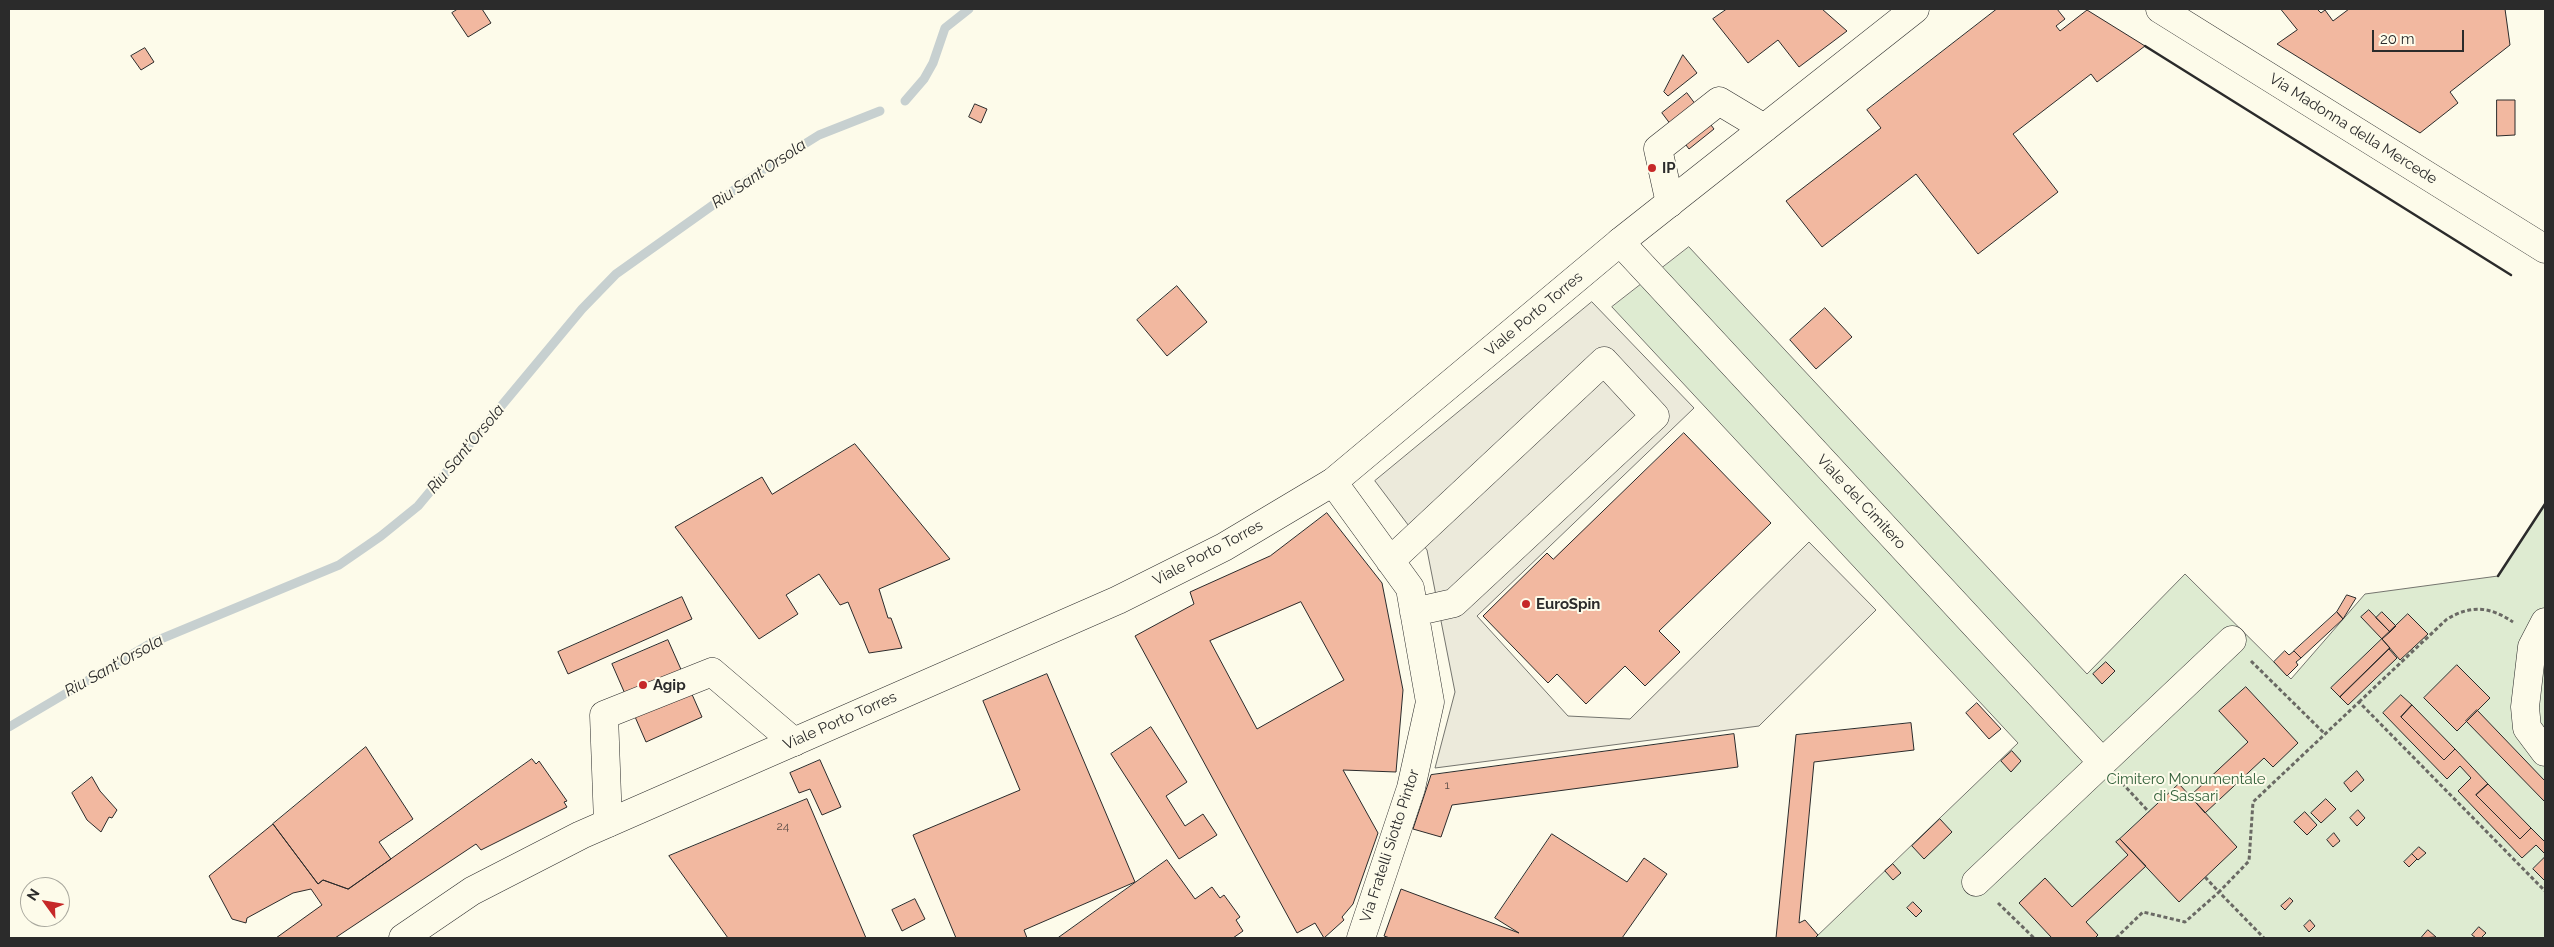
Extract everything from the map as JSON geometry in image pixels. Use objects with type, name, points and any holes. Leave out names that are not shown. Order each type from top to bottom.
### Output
[{"type":"main road","name":"Viale Porto Torres","points":[[403,938],[472,891],[608,823],[1118,600],[1224,547],[1333,482],[1620,242],[1915,9]]},
{"type":"main road","name":"Via Madonna della Mercede","points":[[2160,9],[2545,249]]},
{"type":"main road","points":[[1670,203],[1658,149],[1719,101],[1764,128]]},
{"type":"main road","name":"Viale del Cimitero","points":[[1620,242],[2102,762]]},
{"type":"main road","points":[[1390,561],[1604,361],[1654,416],[1454,603],[1414,612]]},
{"type":"main road","name":"Via Fratelli Siotto Pintor","points":[[1333,482],[1410,588],[1430,702],[1411,788],[1361,938]]},
{"type":"main road","points":[[2540,631],[2529,659],[2525,707],[2527,728],[2545,752]]},
{"type":"main road","points":[[1976,882],[2232,640]]},
{"type":"main road","points":[[608,823],[604,714],[712,672],[794,742]]},
{"type":"path","points":[[2116,938],[2143,912],[2185,922],[2219,892],[2249,860],[2252,802],[2447,619],[2460,611],[2481,609],[2501,615],[2520,627],[2540,631]]},
{"type":"path","points":[[2232,640],[2325,734]]},
{"type":"path","points":[[2359,702],[2545,891]]},
{"type":"path","points":[[2102,762],[2149,812]]},
{"type":"path","points":[[2205,878],[2264,938]]},
{"type":"path","points":[[1976,882],[2034,938]]},
{"type":"green space","name":"Cimitero Monumentale di Sassari","points":[[1689,247],[2087,674],[2185,574],[2291,679],[2365,594],[2498,576],[2545,504],[2545,938],[1815,938],[2018,743],[1612,307]]},
{"type":"shaded area","points":[[1592,302],[1694,408],[1477,616],[1568,716],[1630,719],[1809,542],[1876,610],[1759,726],[1435,768],[1455,692],[1427,550],[1375,481]]},
{"type":"building","points":[[458,9],[482,9],[491,23],[468,37],[452,13]]},
{"type":"building","points":[[1727,9],[1822,9],[1847,31],[1799,67],[1778,40],[1748,63],[1713,19]]},
{"type":"building","points":[[1997,9],[2057,9],[2065,19],[2056,26],[2060,31],[2087,10],[2145,46],[2097,82],[2091,74],[2013,134],[2058,192],[1978,254],[1916,174],[1822,247],[1786,201],[1881,128],[1867,110]]},
{"type":"building","points":[[2281,9],[2317,9],[2321,13],[2325,10],[2333,21],[2349,9],[2505,9],[2510,45],[2450,92],[2458,103],[2420,133],[2277,44],[2297,30]]},
{"type":"building","points":[[145,48],[154,62],[141,70],[131,56]]},
{"type":"building","points":[[1683,55],[1697,73],[1668,96],[1664,92]]},
{"type":"building","points":[[1687,93],[1714,129],[1689,149],[1662,113]]},
{"type":"building","points":[[2497,100],[2515,100],[2515,135],[2497,136]]},
{"type":"building","points":[[975,104],[987,109],[981,123],[969,117]]},
{"type":"building","points":[[1177,286],[1207,322],[1167,356],[1137,320]]},
{"type":"building","points":[[1825,308],[1852,337],[1816,369],[1790,340]]},
{"type":"building","points":[[1684,433],[1771,523],[1659,631],[1680,652],[1645,686],[1625,666],[1586,704],[1557,674],[1548,683],[1483,616],[1547,553],[1553,559]]},
{"type":"building","points":[[855,444],[950,559],[879,589],[888,618],[891,618],[902,648],[869,653],[848,602],[840,605],[819,574],[786,595],[798,614],[759,639],[675,527],[762,477],[772,494]]},
{"type":"building","points":[[1327,513],[1382,583],[1403,690],[1396,772],[1343,770],[1378,833],[1353,904],[1342,917],[1344,920],[1324,938],[1315,923],[1297,933],[1135,636],[1194,604],[1190,592],[1270,556]],"holes":[[[1301,602],[1344,680],[1257,729],[1210,641]]]},
{"type":"building","points":[[2347,595],[2356,598],[2343,619],[2337,612]]},
{"type":"building","points":[[682,597],[692,619],[568,674],[558,652]]},
{"type":"building","points":[[2369,610],[2390,632],[2382,639],[2361,617]]},
{"type":"building","points":[[2337,612],[2343,619],[2301,658],[2294,651]]},
{"type":"building","points":[[2382,612],[2396,626],[2390,632],[2376,618]]},
{"type":"building","points":[[2408,614],[2428,634],[2400,660],[2382,639]]},
{"type":"building","points":[[2382,639],[2390,648],[2340,697],[2331,688]]},
{"type":"building","points":[[668,640],[702,717],[646,742],[612,664]]},
{"type":"building","points":[[2389,649],[2397,658],[2348,705],[2340,697]]},
{"type":"building","points":[[2285,651],[2289,655],[2294,651],[2301,658],[2296,662],[2298,665],[2287,676],[2274,662]]},
{"type":"building","points":[[2106,662],[2115,671],[2102,684],[2093,674]]},
{"type":"building","points":[[2457,665],[2490,698],[2457,731],[2424,698]]},
{"type":"building","points":[[1047,674],[1135,882],[1024,930],[1027,938],[956,938],[913,835],[1020,790],[983,701]]},
{"type":"building","points":[[2246,687],[2298,743],[2273,767],[2264,758],[2205,813],[2190,796],[2248,742],[2219,711]]},
{"type":"building","points":[[2401,695],[2412,705],[2401,717],[2444,760],[2455,749],[2488,784],[2476,795],[2520,839],[2531,828],[2545,842],[2545,854],[2536,845],[2522,858],[2458,791],[2471,778],[2460,766],[2447,779],[2383,713]]},
{"type":"building","points":[[1977,703],[2001,729],[1989,739],[1966,713]]},
{"type":"building","points":[[2412,705],[2455,749],[2444,760],[2401,717]]},
{"type":"building","points":[[2477,710],[2545,781],[2545,802],[2466,721]]},
{"type":"building","points":[[1911,723],[1914,750],[1814,762],[1799,923],[1805,920],[1818,935],[1815,938],[1776,938],[1796,735]]},
{"type":"building","points":[[1151,727],[1187,782],[1166,796],[1185,826],[1203,814],[1217,835],[1179,859],[1111,754]]},
{"type":"building","points":[[1734,734],[1738,767],[1452,805],[1441,837],[1413,829],[1431,775]]},
{"type":"building","points":[[366,747],[413,819],[379,842],[391,859],[348,889],[323,880],[318,884],[273,824]]},
{"type":"building","points":[[2012,751],[2021,761],[2011,772],[2001,761]]},
{"type":"building","points":[[532,759],[536,764],[539,761],[567,801],[564,802],[567,807],[481,850],[476,844],[335,938],[276,938],[322,905],[311,889],[293,893],[247,918],[246,923],[232,919],[209,876],[273,824],[318,884],[323,880],[348,889]]},
{"type":"building","points":[[820,760],[841,807],[822,815],[810,789],[799,793],[790,773]]},
{"type":"building","points":[[2357,771],[2364,780],[2351,792],[2344,783]]},
{"type":"building","points":[[92,777],[100,791],[117,810],[112,818],[109,817],[101,832],[87,820],[72,793]]},
{"type":"building","points":[[2179,784],[2237,847],[2179,902],[2120,839]]},
{"type":"building","points":[[2488,784],[2531,828],[2520,839],[2476,795]]},
{"type":"building","points":[[807,799],[866,938],[728,938],[669,856]]},
{"type":"building","points":[[2326,799],[2336,809],[2321,823],[2311,813]]},
{"type":"building","points":[[2358,810],[2365,818],[2357,826],[2350,818]]},
{"type":"building","points":[[2305,812],[2317,825],[2307,835],[2294,822]]},
{"type":"building","points":[[1940,819],[1952,832],[1924,859],[1912,846]]},
{"type":"building","points":[[2334,833],[2340,841],[2333,847],[2327,840]]},
{"type":"building","points":[[1552,834],[1627,882],[1644,858],[1667,874],[1622,938],[1390,938],[1384,936],[1401,889],[1519,933],[1495,918]]},
{"type":"building","points":[[2120,839],[2146,866],[2086,922],[2098,935],[2095,938],[2052,938],[2019,903],[2045,878],[2072,907],[2128,855],[2116,842]]},
{"type":"building","points":[[2419,847],[2426,853],[2418,860],[2412,854]]},
{"type":"building","points":[[2412,854],[2417,859],[2409,867],[2404,862]]},
{"type":"building","points":[[2545,857],[2545,881],[2533,869]]},
{"type":"building","points":[[1167,860],[1195,899],[1212,887],[1220,898],[1224,895],[1240,917],[1236,920],[1243,931],[1233,938],[1058,938]]},
{"type":"building","points":[[1893,864],[1901,873],[1893,880],[1885,871]]},
{"type":"building","points":[[2290,898],[2293,901],[2285,910],[2281,906]]},
{"type":"building","points":[[915,899],[925,919],[902,931],[892,910]]},
{"type":"building","points":[[1913,902],[1922,911],[1916,917],[1907,908]]},
{"type":"building","points":[[2310,920],[2315,926],[2309,932],[2304,926]]},
{"type":"building","points":[[2479,927],[2486,933],[2481,938],[2476,938],[2472,935]]},
{"type":"building","points":[[2428,930],[2436,937],[2421,938]]},
{"type":"waterway","name":"Riu Sant'Orsola","points":[[905,101],[924,79],[933,63],[945,28],[969,9]]},
{"type":"waterway","name":"Riu Sant'Orsola","points":[[9,727],[151,643],[339,565],[381,536],[418,506],[582,309],[616,274],[758,173],[819,135],[880,111]]},
{"type":"wall","points":[[2145,46],[2511,275]]},
{"type":"wall","points":[[2498,576],[2545,504]]},
{"type":"place","name":"IP","points":[[1652,168]]},
{"type":"place","name":"EuroSpin","points":[[1526,604]]},
{"type":"place","name":"Agip","points":[[643,685]]}]
